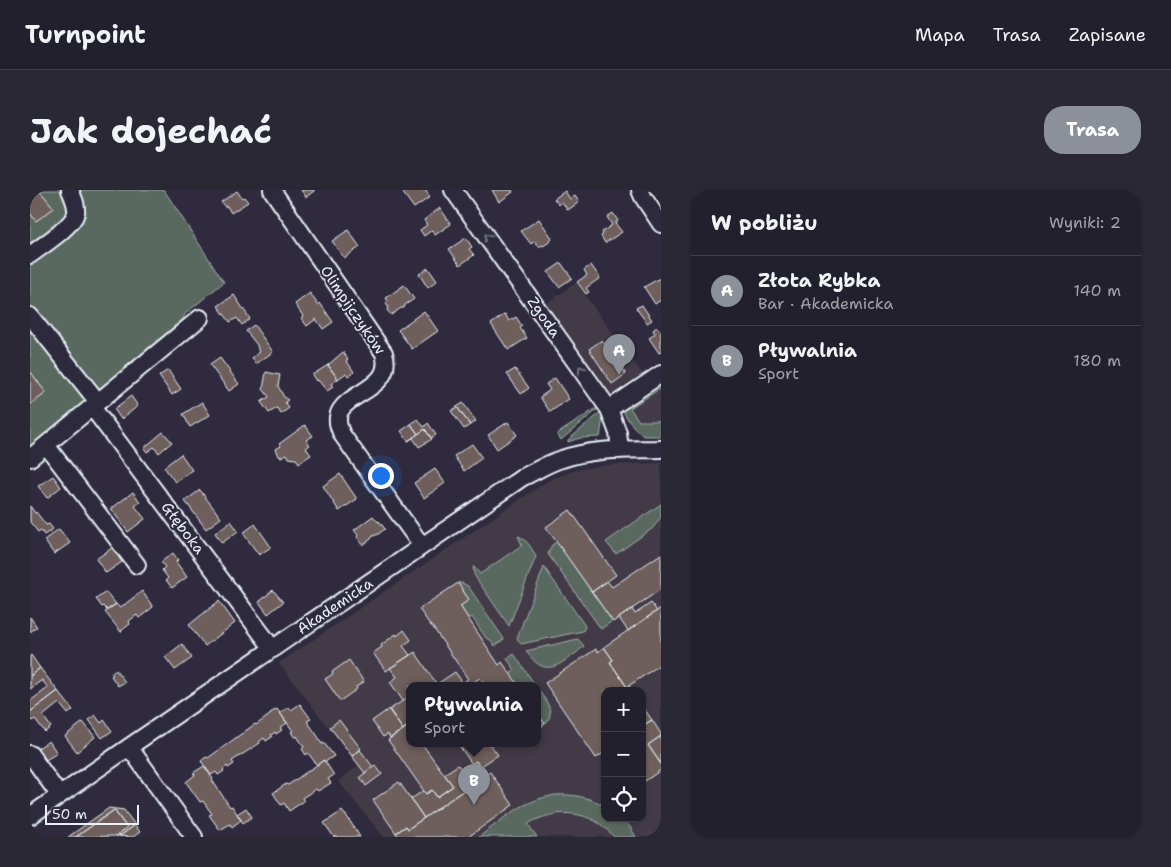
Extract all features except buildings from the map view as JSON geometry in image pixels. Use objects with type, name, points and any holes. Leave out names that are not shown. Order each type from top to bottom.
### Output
[{"type":"street","points":[[30,255],[68,226],[74,218],[76,211],[70,190]]},
{"type":"street","name":"Olimpijczyków","points":[[272,190],[384,353],[386,367],[383,375],[377,382],[341,408],[337,424],[343,436],[422,546]]},
{"type":"street","name":"Zgoda","points":[[454,190],[558,328],[609,409],[618,433],[620,450]]},
{"type":"street","points":[[640,190],[661,224]]},
{"type":"street","name":"Głęboka","points":[[30,316],[273,649]]},
{"type":"street","points":[[30,458],[200,318]]},
{"type":"street","points":[[609,409],[661,374]]},
{"type":"street","points":[[46,445],[137,565]]},
{"type":"street","name":"Akademicka","points":[[30,816],[523,477],[547,465],[574,455],[620,450],[661,449]]},
{"type":"street","points":[[128,747],[194,837]]},
{"type":"street","points":[[30,754],[59,795]]},
{"type":"shaded area","points":[[576,283],[645,377],[611,399],[544,305]]},
{"type":"shaded area","points":[[661,388],[661,421],[639,421],[630,408]]},
{"type":"shaded area","points":[[661,463],[661,837],[384,837],[338,781],[358,766],[279,663],[549,480],[576,470],[607,465]]},
{"type":"green space","points":[[30,190],[164,190],[224,282],[185,314],[183,319],[30,446]]},
{"type":"green space","points":[[661,378],[661,388],[630,408],[639,421],[661,421],[661,436],[643,436],[630,422],[621,405]]},
{"type":"green space","points":[[598,407],[598,409],[561,440],[557,434]]},
{"type":"green space","points":[[600,413],[603,418],[600,437],[580,438],[568,442],[568,440]]},
{"type":"green space","points":[[661,504],[661,517],[653,528],[616,554],[606,542]]},
{"type":"green space","points":[[518,536],[526,542],[536,556],[509,626],[476,578],[473,567],[480,574],[522,545]]},
{"type":"green space","points":[[557,542],[612,621],[601,629],[548,554],[552,545]]},
{"type":"green space","points":[[544,567],[585,626],[583,631],[521,644],[517,638]]},
{"type":"green space","points":[[458,583],[468,586],[504,639],[495,646],[486,638],[472,617],[469,619],[460,606],[469,600]]},
{"type":"green space","points":[[578,639],[584,646],[560,664],[554,666],[544,667],[539,665],[526,651]]},
{"type":"green space","points":[[514,654],[533,682],[516,682],[510,674],[515,670],[507,659]]},
{"type":"green space","points":[[541,694],[550,711],[545,724],[541,718]]},
{"type":"green space","points":[[555,795],[568,795],[593,800],[601,804],[601,822],[626,822],[636,837],[614,837],[595,821],[574,814],[562,814],[551,815],[528,824],[537,837],[479,837],[523,806]]},
{"type":"place","name":"Złota Rybka","points":[[619,375]]},
{"type":"place","name":"Pływalnia","points":[[474,805]]}]
